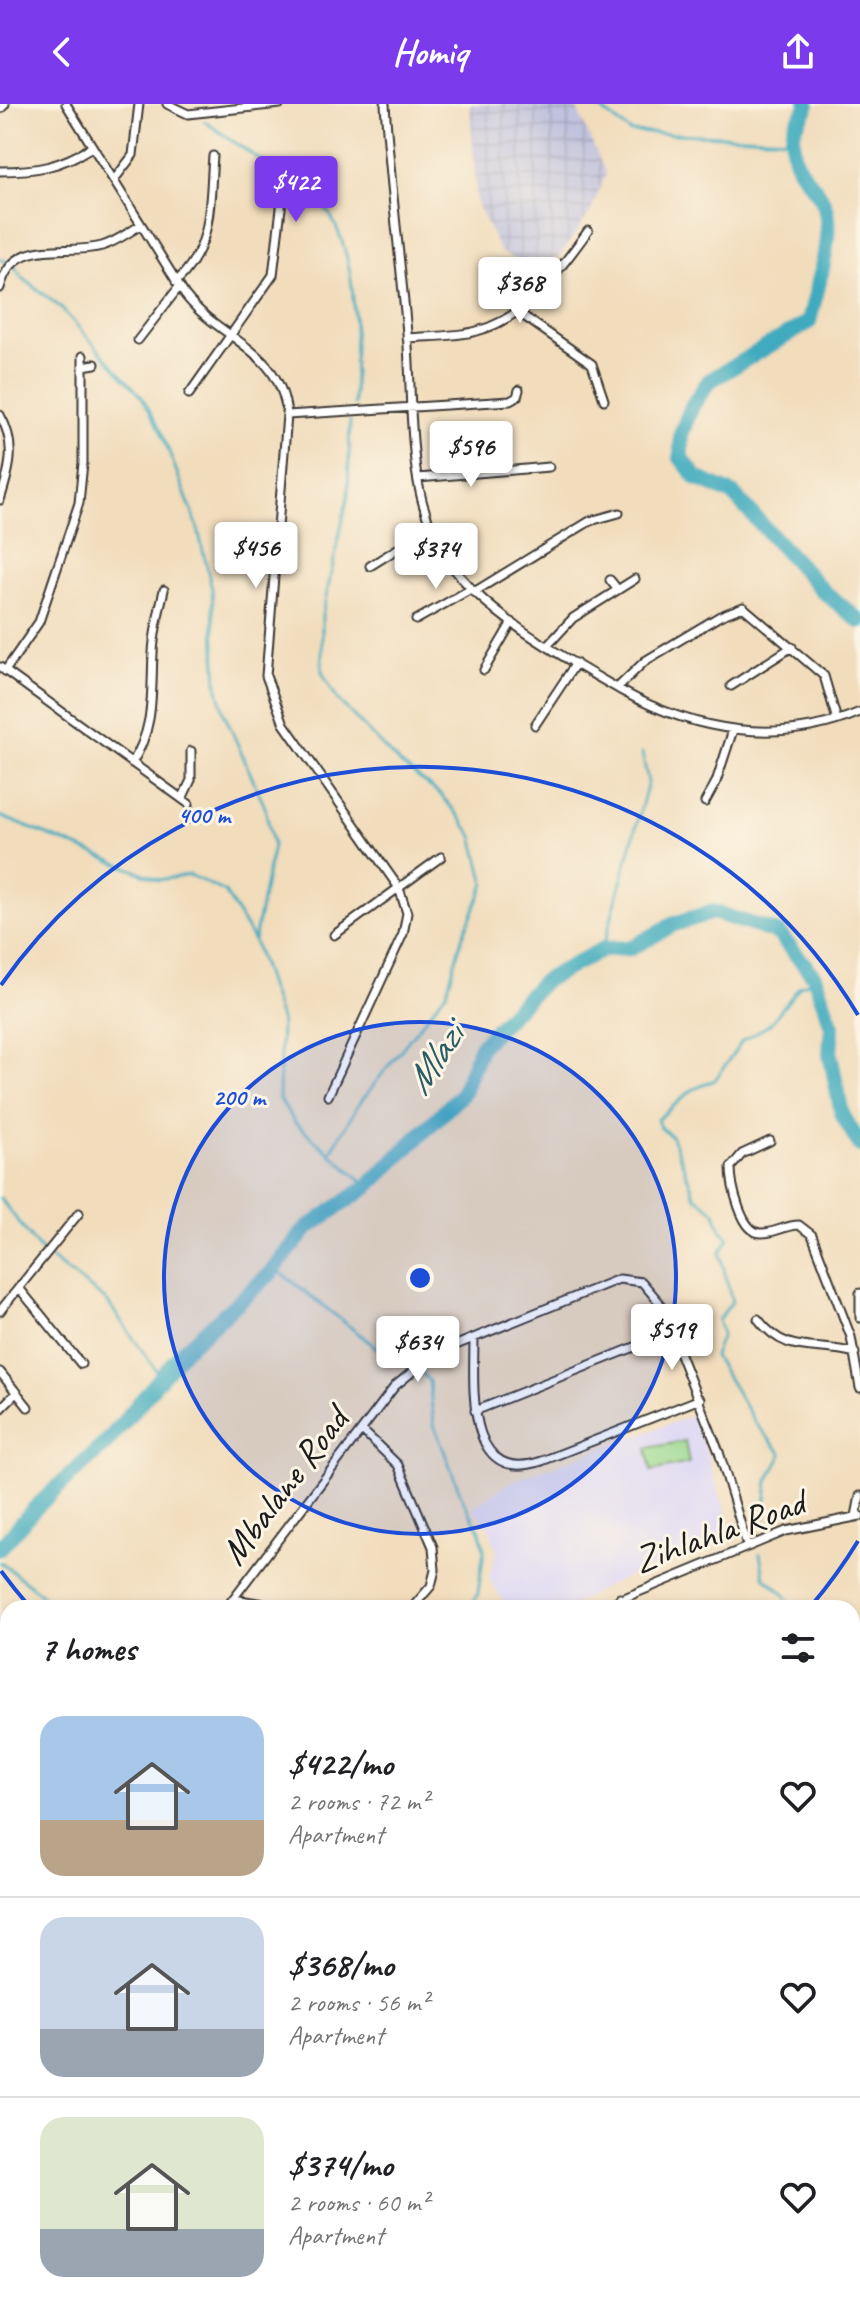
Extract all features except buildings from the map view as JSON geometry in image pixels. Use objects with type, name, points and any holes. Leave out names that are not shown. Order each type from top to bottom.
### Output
[{"type":"street","points":[[0,108],[4,104]]},
{"type":"street","points":[[66,104],[178,284],[200,313],[271,368],[284,392],[287,415],[266,676],[284,724],[399,888],[407,913],[403,934],[328,1096]]},
{"type":"street","points":[[114,180],[133,155],[139,104]]},
{"type":"street","points":[[167,104],[188,114],[280,104]]},
{"type":"street","points":[[385,104],[418,478],[431,528],[444,554],[472,591],[512,622],[576,663],[617,688],[681,719],[733,730],[784,731],[860,712]]},
{"type":"street","points":[[0,171],[45,170],[64,164],[92,147]]},
{"type":"street","points":[[138,340],[197,259],[204,244],[213,156]]},
{"type":"street","points":[[189,394],[270,283],[279,246],[282,200]]},
{"type":"street","points":[[0,288],[12,266],[29,253],[51,248],[100,247],[141,225]]},
{"type":"street","points":[[407,338],[476,331],[515,310],[552,280],[588,231]]},
{"type":"street","points":[[279,246],[290,246]]},
{"type":"street","points":[[515,310],[592,364],[604,400]]},
{"type":"street","points":[[83,356],[83,463],[79,503],[39,622],[3,669],[189,804]]},
{"type":"street","points":[[83,366],[95,364]]},
{"type":"street","points":[[287,415],[510,401],[517,397],[519,390]]},
{"type":"street","points":[[0,415],[9,434],[11,453],[0,500]]},
{"type":"street","points":[[418,478],[549,467]]},
{"type":"street","points":[[416,620],[472,591],[590,521],[619,513]]},
{"type":"street","points":[[370,566],[431,528]]},
{"type":"street","points":[[549,644],[573,618],[635,579]]},
{"type":"street","points":[[610,580],[618,590]]},
{"type":"street","points":[[132,763],[146,740],[151,722],[153,651],[164,590]]},
{"type":"street","points":[[150,598],[161,602]]},
{"type":"street","points":[[617,688],[645,661],[737,607],[745,608],[824,676],[837,720]]},
{"type":"street","points":[[484,670],[512,622]]},
{"type":"street","points":[[731,686],[792,647]]},
{"type":"street","points":[[535,725],[576,663]]},
{"type":"street","points":[[705,802],[716,782],[733,730]]},
{"type":"street","points":[[182,799],[191,780],[191,751]]},
{"type":"street","points":[[334,935],[441,857]]},
{"type":"street","points":[[770,1141],[742,1154],[731,1167],[747,1225],[759,1233],[794,1225],[808,1231],[857,1360],[860,1388]]},
{"type":"street","points":[[0,1311],[79,1213]]},
{"type":"street","name":"Mbalane Road","points":[[233,1599],[395,1386],[417,1365],[474,1338],[626,1278],[642,1282],[654,1293],[672,1332],[731,1484],[747,1545]]},
{"type":"street","points":[[19,1288],[81,1364]]},
{"type":"street","points":[[860,1293],[860,1318]]},
{"type":"street","points":[[758,1319],[773,1336],[789,1345],[857,1360]]},
{"type":"street","points":[[475,1411],[672,1332]]},
{"type":"street","points":[[474,1338],[475,1411],[481,1434],[493,1455],[509,1465],[521,1466],[700,1399]]},
{"type":"street","points":[[0,1372],[28,1407]]},
{"type":"street","points":[[0,1409],[17,1392]]},
{"type":"street","points":[[362,1430],[398,1465],[433,1547],[435,1570],[431,1586],[419,1600]]},
{"type":"street","points":[[858,1516],[860,1496]]},
{"type":"street","name":"Zihlahla Road","points":[[616,1600],[798,1527],[858,1516]]},
{"type":"street","points":[[233,1599],[239,1600]]},
{"type":"shaded area","points":[[470,104],[568,104],[578,111],[606,174],[590,213],[546,274],[500,252],[477,203]]},
{"type":"shaded area","points":[[694,1415],[733,1534],[610,1584],[582,1600],[502,1600],[489,1578],[497,1551],[489,1528],[474,1510],[475,1506],[511,1482]]},
{"type":"green space","points":[[685,1441],[689,1463],[651,1471],[647,1448]]},
{"type":"waterway","points":[[594,104],[631,132],[792,139]]},
{"type":"waterway","points":[[807,104],[794,131],[793,151],[802,172],[820,196],[827,218],[824,257],[809,322],[709,381],[692,406],[681,434],[681,458],[697,478],[733,494],[824,592],[860,621]]},
{"type":"waterway","points":[[808,107],[811,104]]},
{"type":"waterway","points":[[204,121],[261,161],[307,188],[329,213],[348,263],[352,292],[354,404]]},
{"type":"waterway","points":[[0,259],[13,265],[23,278],[61,308],[142,397],[161,431],[197,525],[212,589],[217,685],[224,713],[265,807],[273,845],[254,941]]},
{"type":"waterway","points":[[330,1153],[358,1105],[447,991],[462,938],[485,884],[473,836],[459,816],[440,794],[399,763],[337,699],[322,672],[322,615],[348,496],[350,421]]},
{"type":"waterway","points":[[603,949],[648,782],[642,753]]},
{"type":"waterway","points":[[0,816],[159,880],[190,875],[225,892],[254,941],[281,1022],[279,1098],[295,1123],[368,1186]]},
{"type":"waterway","name":"Mlazi","points":[[0,1548],[33,1510],[107,1442],[183,1351],[270,1274],[306,1229],[368,1186],[462,1094],[481,1046],[544,981],[603,949],[631,948],[674,924],[713,912],[778,933],[814,976],[832,1026],[830,1054],[842,1114],[860,1145]]},
{"type":"waterway","points":[[763,1523],[768,1481],[782,1454],[756,1424],[714,1356],[722,1334],[718,1320],[732,1302],[720,1253],[729,1238],[721,1230],[715,1212],[695,1196],[672,1137],[657,1120],[692,1090],[715,1080],[742,1041],[769,1025],[800,986],[815,979]]},
{"type":"waterway","points":[[0,1198],[41,1251]]},
{"type":"waterway","points":[[50,1258],[106,1300],[161,1377]]},
{"type":"waterway","points":[[275,1268],[391,1359],[416,1366],[429,1381],[434,1425],[463,1500],[480,1531],[484,1550],[475,1600]]},
{"type":"waterway","points":[[760,1554],[764,1577],[788,1600]]},
{"type":"waterway","points":[[0,1562],[45,1600]]}]
